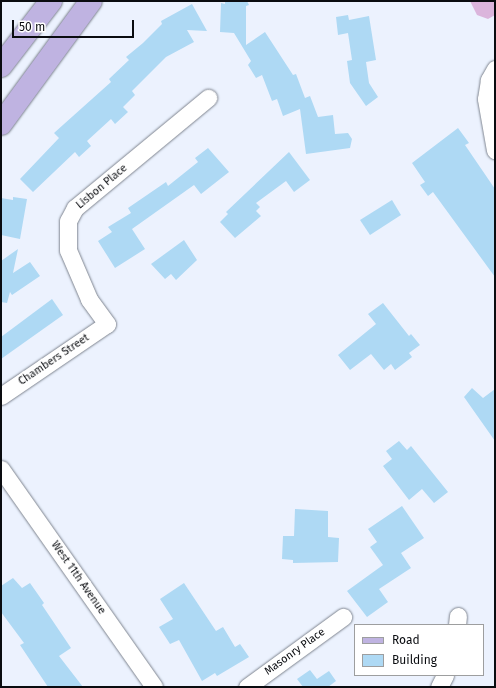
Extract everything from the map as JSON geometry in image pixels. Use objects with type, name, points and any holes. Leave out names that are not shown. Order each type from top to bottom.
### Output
[{"type":"main road","points":[[1,66],[51,1]]},
{"type":"main road","points":[[1,124],[91,1]]},
{"type":"street","points":[[495,69],[488,80],[486,99],[493,129],[495,150]]},
{"type":"street","name":"Lisbon Place","points":[[107,324],[89,299],[68,250],[68,221],[75,208],[208,98]]},
{"type":"street","name":"Chambers Street","points":[[1,396],[107,324]]},
{"type":"street","name":"West 11th Avenue","points":[[1,469],[154,687]]},
{"type":"street","name":"Masonry Place","points":[[247,687],[344,617]]},
{"type":"street","points":[[438,687],[444,676]]},
{"type":"shaded area","points":[[470,1],[495,1],[495,15],[488,19],[477,15]]},
{"type":"building","points":[[225,1],[247,1],[249,5],[246,6],[246,45],[265,32],[293,75],[296,74],[305,98],[310,96],[318,117],[333,115],[335,134],[348,133],[352,139],[350,148],[306,154],[300,109],[283,116],[277,99],[272,101],[262,75],[256,78],[248,65],[251,61],[234,33],[220,32],[221,3],[225,4]]},
{"type":"building","points":[[192,4],[207,31],[187,30],[194,42],[166,57],[132,91],[135,95],[123,107],[128,112],[115,124],[111,119],[87,141],[91,146],[79,157],[75,152],[33,192],[20,179],[59,138],[54,133],[111,82],[109,79],[129,60],[126,57],[162,24],[161,21]]},
{"type":"building","points":[[348,15],[349,20],[369,16],[376,60],[366,62],[369,83],[378,97],[366,106],[350,83],[347,61],[352,60],[348,33],[338,35],[336,17]]},
{"type":"building","points":[[458,128],[469,143],[465,145],[495,189],[495,277],[433,192],[428,196],[420,185],[425,182],[412,163]]},
{"type":"building","points":[[208,148],[229,172],[201,194],[194,185],[132,229],[145,249],[115,268],[98,241],[112,232],[108,227],[131,213],[128,208],[166,182],[168,186],[198,162],[195,158]]},
{"type":"building","points":[[289,152],[310,180],[294,192],[286,181],[256,203],[260,207],[256,211],[261,216],[235,238],[220,222],[228,214],[226,212]]},
{"type":"building","points":[[13,197],[27,199],[20,239],[1,235],[1,198],[13,200]]},
{"type":"building","points":[[392,200],[401,215],[370,235],[360,220]]},
{"type":"building","points":[[184,240],[197,260],[176,280],[171,274],[165,279],[151,264]]},
{"type":"building","points":[[18,249],[13,273],[30,262],[40,276],[12,295],[10,292],[7,303],[1,302],[1,261]]},
{"type":"building","points":[[52,299],[63,315],[1,359],[1,337]]},
{"type":"building","points":[[383,303],[409,336],[411,334],[420,345],[409,353],[412,357],[395,370],[391,364],[384,370],[371,354],[350,370],[338,355],[376,324],[368,314]]},
{"type":"building","points":[[472,388],[483,398],[495,389],[495,441],[464,397]]},
{"type":"building","points":[[399,441],[407,450],[411,446],[448,492],[434,503],[422,489],[409,500],[383,466],[392,459],[386,451]]},
{"type":"building","points":[[402,506],[424,538],[401,553],[411,568],[379,589],[388,602],[367,617],[347,591],[383,565],[370,547],[377,542],[368,529]]},
{"type":"building","points":[[295,509],[328,511],[328,537],[339,538],[338,562],[293,563],[293,560],[282,559],[283,536],[294,536]]},
{"type":"building","points":[[13,578],[22,588],[30,583],[44,603],[42,605],[71,648],[59,656],[83,687],[48,687],[20,645],[24,643],[1,612],[1,586]]},
{"type":"building","points":[[184,583],[216,631],[223,627],[235,647],[240,644],[249,657],[217,676],[215,673],[202,681],[179,640],[170,644],[159,627],[173,619],[160,599]]},
{"type":"building","points":[[310,670],[317,679],[329,671],[336,681],[328,687],[303,687],[297,679]]}]
